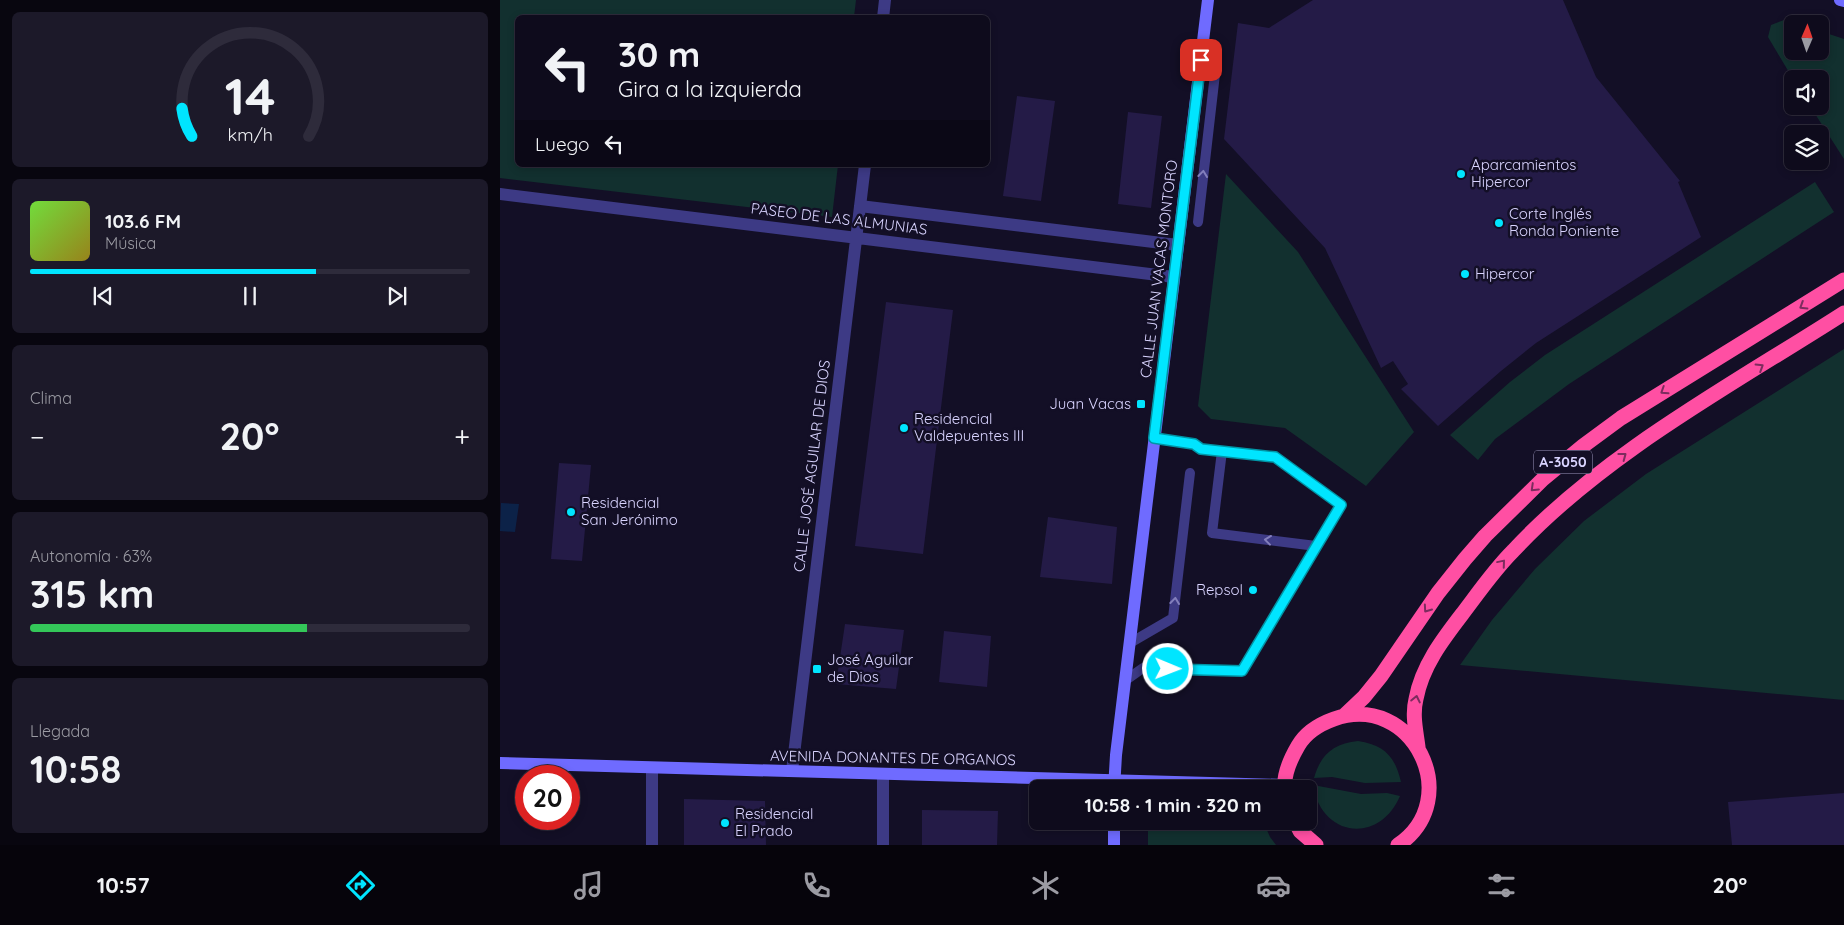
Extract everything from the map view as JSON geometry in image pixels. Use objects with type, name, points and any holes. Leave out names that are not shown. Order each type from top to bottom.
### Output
[{"type":"highway","name":"A-3050","points":[[1345,715],[1382,676],[1438,593],[1465,559],[1492,529],[1543,479],[1621,418],[1844,279]]},
{"type":"highway","name":"A-3050","points":[[1418,747],[1413,718],[1416,698],[1433,654],[1483,586],[1513,551],[1552,513],[1633,448],[1844,313]]},
{"type":"highway","points":[[1797,344],[1844,319]]},
{"type":"highway","name":"A-3050","points":[[1286,780],[1290,760],[1302,739],[1321,723],[1345,715],[1362,714],[1378,717],[1394,724],[1408,734],[1418,747],[1427,767],[1430,788],[1426,809],[1416,829],[1398,845]]},
{"type":"highway","points":[[1300,832],[1316,845]]},
{"type":"street","points":[[883,15],[885,0]]},
{"type":"street","name":"CALLE JUAN VACAS MONTORO","points":[[1114,780],[1208,0]]},
{"type":"street","points":[[1840,0],[1844,1]]},
{"type":"street","name":"CALLE JOSÉ AGUILAR DE DIOS","points":[[792,771],[865,167]]},
{"type":"street","name":"PASEO DE LAS ALMUNIAS","points":[[500,194],[1174,277]]},
{"type":"street","name":"PASEO DE LAS ALMUNIAS","points":[[860,206],[1178,245]]},
{"type":"street","name":"AVENIDA DONANTES DE ORGANOS","points":[[500,763],[792,771],[1029,780]]},
{"type":"street","points":[[652,768],[652,845]]},
{"type":"street","points":[[882,845],[883,774]]},
{"type":"street","points":[[1114,830],[1114,845]]},
{"type":"lane","points":[[1198,222],[1215,74],[1204,41]]},
{"type":"lane","points":[[1126,680],[1143,668],[1242,671],[1341,505],[1275,457],[1201,449],[1194,444],[1154,438]]},
{"type":"lane","points":[[1222,451],[1212,533],[1316,546]]},
{"type":"lane","points":[[1130,643],[1173,618],[1190,473]]},
{"type":"green space","points":[[500,0],[856,0],[854,15],[515,15],[515,167],[838,167],[832,217],[500,178]]},
{"type":"green space","points":[[1784,20],[1784,60],[1829,60],[1829,34],[1844,39],[1844,159],[1829,136],[1829,125],[1822,125],[1816,115],[1829,115],[1829,70],[1788,70],[1768,37],[1771,25]]},
{"type":"green space","points":[[1226,174],[1298,252],[1414,432],[1366,486],[1285,428],[1211,419],[1198,406]]},
{"type":"green space","points":[[1815,182],[1834,212],[1569,384],[1495,439],[1478,460],[1450,435],[1510,382],[1545,355]]},
{"type":"green space","points":[[1844,349],[1844,700],[1460,665],[1492,620],[1535,569],[1584,521],[1646,474]]},
{"type":"green space","points":[[1358,741],[1375,745],[1387,753],[1395,765],[1401,782],[1365,783],[1332,777],[1314,778],[1320,763],[1329,752],[1349,742]]},
{"type":"green space","points":[[1317,786],[1361,794],[1387,793],[1400,796],[1391,812],[1379,822],[1365,828],[1352,828],[1339,824],[1327,816],[1318,802]]},
{"type":"green space","points":[[1148,830],[1267,830],[1276,845],[1148,845]]},
{"type":"water","points":[[501,503],[519,504],[515,532],[500,531]]},
{"type":"building","name":"Corte Inglés Ronda Poniente","points":[[1313,0],[1563,0],[1596,77],[1680,181],[1678,182],[1701,237],[1536,343],[1438,426],[1401,389],[1408,384],[1393,361],[1381,368],[1325,248],[1224,139],[1238,23],[1269,28]]},
{"type":"building","points":[[1017,96],[1055,101],[1041,201],[1003,196]]},
{"type":"building","points":[[1128,112],[1162,116],[1151,208],[1118,204]]},
{"type":"building","name":"Residencial Valdepuentes III","points":[[886,302],[953,310],[923,554],[855,546]]},
{"type":"building","name":"Residencial San Jerónimo","points":[[559,463],[591,465],[582,561],[551,559]]},
{"type":"building","points":[[1048,517],[1117,527],[1112,584],[1040,577]]},
{"type":"building","points":[[845,624],[904,630],[896,689],[836,684]]},
{"type":"building","points":[[944,631],[991,636],[987,687],[939,682]]},
{"type":"building","points":[[1844,793],[1844,845],[1732,845],[1728,802]]},
{"type":"building","name":"Residencial El Prado","points":[[684,799],[765,801],[766,845],[684,845]]},
{"type":"building","points":[[922,810],[998,811],[997,845],[922,845]]},
{"type":"place","name":"Aparcamientos Hipercor","points":[[1461,174]]},
{"type":"place","name":"Corte Inglés Ronda Poniente","points":[[1499,223]]},
{"type":"place","name":"Hipercor","points":[[1465,274]]},
{"type":"place","name":"Juan Vacas","points":[[1141,404]]},
{"type":"place","name":"Residencial Valdepuentes III","points":[[904,428]]},
{"type":"place","name":"Residencial San Jerónimo","points":[[571,512]]},
{"type":"place","name":"Repsol","points":[[1253,590]]},
{"type":"place","name":"José Aguilar de Dios","points":[[817,669]]},
{"type":"place","name":"Residencial El Prado","points":[[725,823]]},
{"type":"route","points":[[1168,669],[1242,671],[1341,505],[1275,457],[1201,449],[1194,444],[1154,438],[1201,60]]}]
